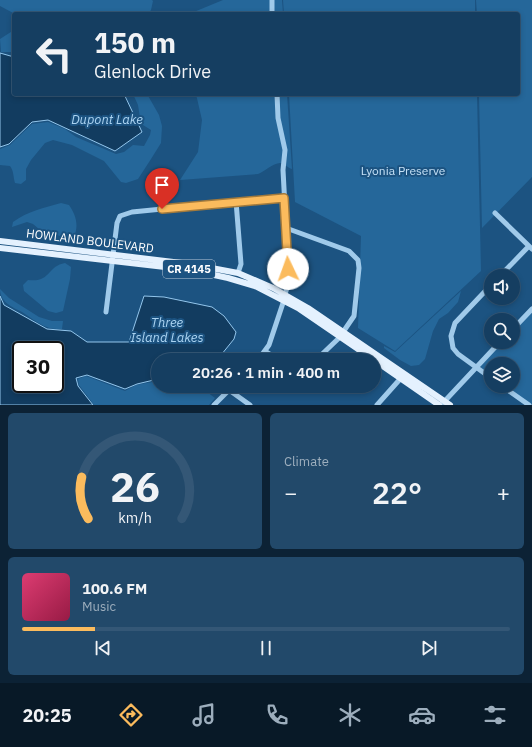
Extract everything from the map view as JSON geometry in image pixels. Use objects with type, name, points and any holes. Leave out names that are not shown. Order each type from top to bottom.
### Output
[{"type":"main road","name":"HOWLAND BOULEVARD","points":[[0,241],[206,272],[255,286],[275,296],[285,297]]},
{"type":"main road","name":"HOWLAND BOULEVARD","points":[[0,248],[203,266],[238,273],[285,297],[342,334],[441,404]]},
{"type":"main road","name":"HOWLAND BOULEVARD","points":[[342,334],[365,353]]},
{"type":"main road","name":"HOWLAND BOULEVARD","points":[[381,365],[441,404],[450,405]]},
{"type":"street","points":[[272,0],[272,12]]},
{"type":"street","points":[[268,353],[265,351],[269,345],[289,282],[283,170],[285,150],[278,118],[277,96]]},
{"type":"street","points":[[106,312],[117,223],[120,216],[125,213],[236,201],[284,198]]},
{"type":"street","points":[[236,201],[241,264],[238,273]]},
{"type":"street","points":[[495,213],[531,247],[507,269]]},
{"type":"street","points":[[286,228],[348,251],[358,260],[359,268],[354,316],[342,334],[323,353]]},
{"type":"street","points":[[484,292],[455,323],[452,330],[451,341],[453,348],[458,354],[484,373]]},
{"type":"street","points":[[520,322],[532,309]]},
{"type":"street","points":[[441,404],[494,349]]},
{"type":"street","points":[[377,405],[400,378]]},
{"type":"street","points":[[214,405],[225,393]]},
{"type":"street","points":[[236,393],[250,405]]},
{"type":"street","points":[[512,393],[529,405]]},
{"type":"green space","points":[[0,0],[153,1],[150,12],[12,12],[0,6]]},
{"type":"green space","points":[[223,0],[282,0],[283,12],[194,12]]},
{"type":"green space","points":[[283,0],[475,0],[475,12],[284,12]]},
{"type":"green space","points":[[476,0],[532,0],[532,177],[482,228],[479,96],[520,96],[520,12],[477,12]]},
{"type":"green space","points":[[12,31],[12,52],[1,52],[0,39]]},
{"type":"green space","points":[[134,96],[148,96],[159,115],[162,126],[161,143],[138,179],[126,183],[121,182],[104,161],[72,145],[53,140],[45,143],[31,160],[26,169],[26,180],[21,184],[15,183],[10,166],[0,165],[0,149],[10,145],[32,124],[48,122],[65,129],[76,137],[116,154],[124,152],[133,145],[144,146],[151,130],[143,125],[140,118],[138,105]]},
{"type":"green space","points":[[196,96],[287,96],[292,169],[282,163],[278,163],[258,174],[180,180],[198,152],[202,120]]},
{"type":"green space","name":"Lyonia Preserve","points":[[289,96],[477,96],[481,271],[395,351],[358,328],[361,236],[295,202]]},
{"type":"green space","points":[[61,203],[69,205],[75,216],[76,233],[74,237],[66,238],[39,229],[33,224],[27,222],[12,227],[13,222],[24,215]]},
{"type":"green space","points":[[65,263],[71,267],[63,311],[56,313],[48,311],[24,291],[23,285],[28,280],[41,279],[45,277],[55,267]]},
{"type":"green space","points":[[0,289],[9,298],[39,317],[52,321],[63,321],[62,329],[44,326],[11,306],[4,301]]},
{"type":"green space","points":[[461,291],[458,302],[448,313],[439,319],[433,331],[425,359],[419,365],[411,366],[384,348],[384,346],[395,352]]},
{"type":"green space","points":[[532,311],[532,405],[515,393],[520,393],[520,357],[488,357],[496,349],[520,349],[520,324]]},
{"type":"green space","points":[[484,362],[484,370],[481,368],[481,365]]},
{"type":"green space","points":[[86,376],[125,391],[136,385],[151,382],[151,393],[208,393],[215,398],[209,405],[94,405],[79,385],[78,379]]},
{"type":"water","name":"Dupont Lake","points":[[0,53],[12,56],[12,96],[125,96],[142,132],[115,151],[48,120],[32,122],[9,144],[0,147]]},
{"type":"water","name":"Three Island Lakes","points":[[0,296],[4,305],[47,329],[71,331],[87,342],[129,342],[144,296],[164,297],[212,307],[224,316],[236,332],[234,339],[223,353],[151,353],[151,381],[125,389],[87,375],[76,378],[78,386],[93,405],[0,405]]},
{"type":"route","points":[[162,209],[236,201],[284,198],[288,269]]}]
